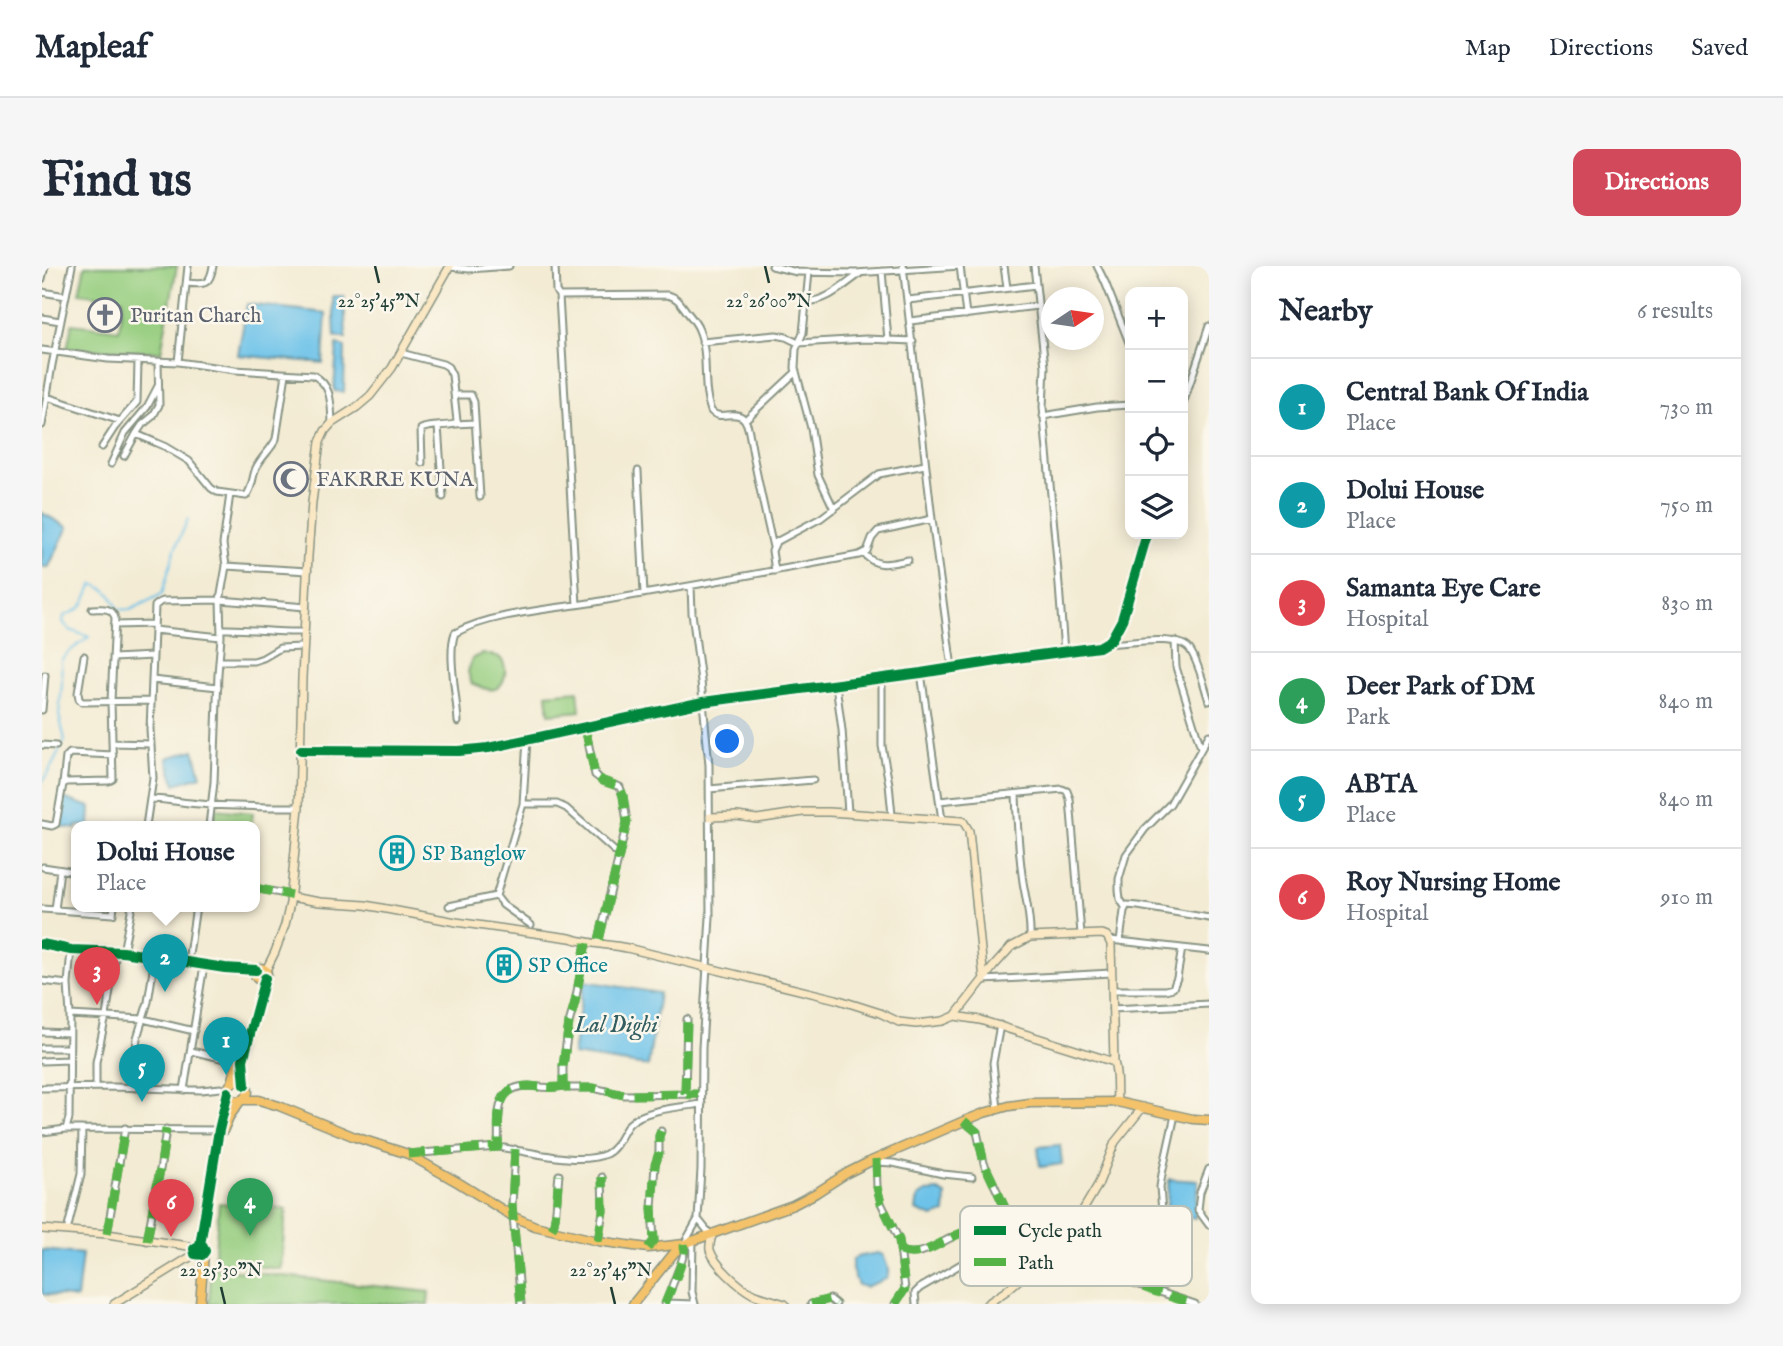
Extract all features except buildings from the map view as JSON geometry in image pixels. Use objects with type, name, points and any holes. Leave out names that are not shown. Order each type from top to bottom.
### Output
[{"type":"main road","points":[[42,944],[71,950],[120,952],[261,975]]},
{"type":"main road","points":[[198,1304],[200,1250],[219,1129],[227,1088],[238,1062],[261,975]]},
{"type":"main road","points":[[200,1250],[222,1136],[229,1117],[246,1097],[243,1060],[261,975]]},
{"type":"main road","points":[[227,1088],[239,1081],[259,1100]]},
{"type":"main road","points":[[227,1088],[233,1099],[259,1100],[279,1106],[355,1137],[408,1154],[514,1217],[535,1226],[598,1241],[648,1248],[684,1244],[793,1205],[816,1194],[847,1173],[964,1121],[998,1109],[1030,1103],[1117,1102],[1209,1120]]},
{"type":"main road","points":[[633,1304],[684,1244]]},
{"type":"street","points":[[42,279],[46,266]]},
{"type":"street","points":[[42,425],[48,365],[54,352],[72,266]]},
{"type":"street","points":[[178,362],[188,266]]},
{"type":"street","points":[[187,282],[206,283],[210,279],[213,266]]},
{"type":"street","points":[[261,975],[275,952],[285,925],[291,896],[299,807],[303,647],[312,502],[320,442],[332,423],[357,407],[381,384],[450,267],[509,266]]},
{"type":"street","points":[[555,266],[577,605]]},
{"type":"street","points":[[772,266],[809,272],[960,266],[966,315]]},
{"type":"street","points":[[1004,266],[1007,288]]},
{"type":"street","points":[[1034,266],[1045,367],[1043,416],[1064,652]]},
{"type":"street","points":[[1097,266],[1125,332]]},
{"type":"street","points":[[904,268],[925,465],[951,668]]},
{"type":"street","points":[[806,302],[826,298],[857,270]]},
{"type":"street","points":[[882,271],[888,340]]},
{"type":"street","points":[[809,272],[803,333],[795,360],[796,372],[811,428],[818,475],[834,509]]},
{"type":"street","points":[[908,300],[1036,285]]},
{"type":"street","points":[[42,292],[66,296]]},
{"type":"street","points":[[559,296],[673,296],[680,302],[698,327],[702,342],[705,388],[713,415],[738,415],[745,420],[773,547],[775,571]]},
{"type":"street","points":[[910,321],[1038,306]]},
{"type":"street","points":[[42,318],[60,321]]},
{"type":"street","points":[[1188,389],[1209,326]]},
{"type":"street","points":[[702,342],[776,335],[798,343],[913,341]]},
{"type":"street","points":[[42,350],[107,359],[178,362],[226,369],[313,375],[322,380],[328,388],[332,423]]},
{"type":"street","points":[[401,353],[448,367],[452,375],[458,417],[455,425]]},
{"type":"street","points":[[102,447],[137,402],[138,361]]},
{"type":"street","points":[[124,456],[136,434],[156,411],[160,399],[158,362]]},
{"type":"street","points":[[745,420],[796,372]]},
{"type":"street","points":[[136,434],[189,461],[214,491],[243,496],[249,494],[258,463],[274,444],[278,433],[286,374]]},
{"type":"street","points":[[111,464],[125,433],[147,407],[158,386]]},
{"type":"street","points":[[46,393],[120,421]]},
{"type":"street","points":[[455,394],[471,395],[474,402],[480,497]]},
{"type":"street","points":[[1043,416],[1125,404]]},
{"type":"street","points":[[422,463],[421,429],[475,423]]},
{"type":"street","points":[[438,426],[443,497]]},
{"type":"street","points":[[773,547],[781,539],[821,518],[879,474],[925,465]]},
{"type":"street","points":[[638,471],[644,594]]},
{"type":"street","points":[[210,821],[220,662],[220,600],[226,566],[223,544],[230,494]]},
{"type":"street","points":[[458,722],[452,641],[455,633],[470,625],[510,615],[691,586],[864,554],[878,531],[932,519]]},
{"type":"street","points":[[1106,644],[1122,620],[1146,539]]},
{"type":"street","points":[[864,554],[878,564],[908,560]]},
{"type":"street","points":[[226,566],[308,571]]},
{"type":"street","points":[[691,586],[709,765],[710,817],[710,917],[702,1048],[701,1169],[698,1219],[684,1244],[681,1263],[665,1304],[695,1304],[692,1292],[693,1240]]},
{"type":"street","points":[[147,821],[153,778],[151,701],[155,606],[160,602],[220,600],[306,607]]},
{"type":"street","points":[[63,784],[112,781],[113,776],[111,701],[115,618],[108,609],[92,609]]},
{"type":"street","points":[[114,625],[154,627],[221,638]]},
{"type":"street","points":[[221,629],[304,632]]},
{"type":"street","points":[[1175,641],[1176,667],[1201,748]]},
{"type":"street","points":[[301,751],[459,751],[488,748],[703,702],[882,679],[1106,644],[1175,641],[1186,645],[1192,654],[1209,701]]},
{"type":"street","points":[[220,662],[254,661],[280,648],[303,647]]},
{"type":"street","points":[[83,656],[79,688],[79,699],[82,702],[151,701]]},
{"type":"street","points":[[113,658],[153,656]]},
{"type":"street","points":[[921,673],[942,820]]},
{"type":"street","points":[[42,710],[45,675]]},
{"type":"street","points":[[882,679],[881,746],[892,815]]},
{"type":"street","points":[[152,680],[218,687]]},
{"type":"street","points":[[836,685],[848,812]]},
{"type":"street","points":[[585,727],[595,775],[620,787],[624,796],[627,822],[600,943]]},
{"type":"street","points":[[1120,941],[1125,907],[1120,899],[1119,879],[1126,855],[1170,804],[1209,735]]},
{"type":"street","points":[[496,896],[523,803],[527,739]]},
{"type":"street","points":[[113,743],[151,744]]},
{"type":"street","points":[[42,745],[56,746]]},
{"type":"street","points":[[42,824],[52,827],[56,824],[69,752],[113,755]]},
{"type":"street","points":[[709,789],[813,780]]},
{"type":"street","points":[[939,801],[1065,789],[1069,794],[1081,934]]},
{"type":"street","points":[[1016,794],[1030,937]]},
{"type":"street","points":[[150,799],[255,808],[299,807]]},
{"type":"street","points":[[523,803],[557,804],[566,808],[619,855]]},
{"type":"street","points":[[710,817],[737,816],[757,819],[803,812],[848,812],[963,821],[969,831],[984,980]]},
{"type":"street","points":[[43,867],[71,871]]},
{"type":"street","points":[[55,910],[60,870]]},
{"type":"street","points":[[260,889],[320,902],[365,905],[468,924],[600,943],[706,966],[835,999],[899,1022],[916,1024],[943,1021],[956,1016],[1011,947],[1030,937],[1101,934],[1110,940],[1117,1102]]},
{"type":"street","points":[[449,906],[496,896]]},
{"type":"street","points":[[496,896],[503,905],[531,925]]},
{"type":"street","points":[[1125,907],[1138,906],[1209,918]]},
{"type":"street","points":[[42,909],[71,911]]},
{"type":"street","points":[[84,912],[113,912]]},
{"type":"street","points":[[96,1087],[96,1062],[130,912]]},
{"type":"street","points":[[188,962],[195,912]]},
{"type":"street","points":[[1110,940],[1209,951]]},
{"type":"street","points":[[563,1086],[569,1023],[586,943]]},
{"type":"street","points":[[1112,990],[1173,988],[1182,948]]},
{"type":"street","points":[[66,1129],[69,1118],[68,984],[71,950]]},
{"type":"street","points":[[134,1088],[136,1048],[148,1002],[155,958]]},
{"type":"street","points":[[184,1090],[204,965]]},
{"type":"street","points":[[984,980],[1111,973]]},
{"type":"street","points":[[42,981],[68,984]]},
{"type":"street","points":[[1112,1009],[1209,1004]]},
{"type":"street","points":[[70,1015],[143,1019],[194,1031]]},
{"type":"street","points":[[956,1016],[1000,1025],[1114,1062]]},
{"type":"street","points":[[685,1094],[687,1019]]},
{"type":"street","points":[[998,1109],[993,1063],[1000,1025]]},
{"type":"street","points":[[42,1031],[69,1033]]},
{"type":"street","points":[[42,1048],[68,1048]]},
{"type":"street","points":[[191,1052],[238,1062]]},
{"type":"street","points":[[42,1061],[69,1060]]},
{"type":"street","points":[[498,1147],[498,1124],[504,1095],[517,1087],[593,1088],[624,1095],[698,1094]]},
{"type":"street","points":[[42,1088],[227,1088]]},
{"type":"street","points":[[408,1154],[498,1147],[586,1159],[614,1149],[632,1121],[642,1116],[702,1104]]},
{"type":"street","points":[[1085,1206],[1098,1185],[1115,1142],[1143,1107]]},
{"type":"street","points":[[1162,1206],[1161,1174],[1175,1115]]},
{"type":"street","points":[[964,1121],[977,1132],[984,1163],[1005,1206]]},
{"type":"street","points":[[107,1234],[125,1128]]},
{"type":"street","points":[[42,1132],[66,1129],[219,1129]]},
{"type":"street","points":[[67,1231],[81,1174],[82,1129]]},
{"type":"street","points":[[147,1241],[166,1129]]},
{"type":"street","points":[[648,1248],[654,1241],[652,1208],[655,1164],[661,1131]]},
{"type":"street","points":[[514,1149],[512,1205],[521,1304]]},
{"type":"street","points":[[916,1300],[905,1289],[899,1240],[881,1203],[877,1187],[876,1160],[943,1174],[972,1177]]},
{"type":"street","points":[[1208,1172],[1200,1192],[1198,1210],[1209,1225]]},
{"type":"street","points":[[551,1229],[555,1222],[559,1175]]},
{"type":"street","points":[[598,1241],[603,1211],[602,1177]]},
{"type":"street","points":[[698,1219],[712,1234],[711,1252],[731,1278],[754,1294],[785,1304]]},
{"type":"street","points":[[42,1229],[107,1234],[200,1250]]},
{"type":"street","points":[[901,1251],[918,1254],[960,1235]]},
{"type":"street","points":[[114,1304],[200,1250]]},
{"type":"street","points":[[916,1300],[920,1288],[960,1265]]},
{"type":"street","points":[[987,1304],[1012,1286]]},
{"type":"street","points":[[1141,1286],[1177,1301],[1195,1304]]},
{"type":"street","points":[[895,1304],[905,1289]]},
{"type":"street","points":[[811,1304],[830,1299],[836,1304]]},
{"type":"green space","points":[[85,266],[177,266],[161,352],[67,349],[72,324],[119,330],[123,299],[79,293]]},
{"type":"green space","points":[[482,654],[494,655],[503,661],[504,679],[495,689],[472,684],[468,672],[472,659]]},
{"type":"green space","points":[[578,691],[580,711],[549,714],[547,694]]},
{"type":"green space","points":[[215,809],[253,813],[252,821],[214,821]]},
{"type":"green space","points":[[219,1203],[286,1209],[281,1269],[214,1262]]},
{"type":"green space","points":[[211,1268],[429,1292],[428,1304],[209,1304]]},
{"type":"water","points":[[333,296],[344,296],[346,338],[335,337]]},
{"type":"water","points":[[247,304],[326,313],[323,363],[238,355]]},
{"type":"water","points":[[337,345],[345,347],[344,392],[334,391]]},
{"type":"water","points":[[42,513],[68,527],[48,568],[42,566]]},
{"type":"water","points":[[194,750],[201,776],[175,784],[167,758]]},
{"type":"water","points":[[63,798],[90,807],[89,821],[71,821],[71,828],[59,826]]},
{"type":"water","name":"Lal Dighi","points":[[584,981],[659,993],[648,1066],[573,1055]]},
{"type":"water","points":[[1060,1145],[1062,1164],[1040,1167],[1038,1147]]},
{"type":"water","points":[[1169,1179],[1198,1181],[1195,1218],[1192,1218],[1192,1206],[1167,1206]]},
{"type":"water","points":[[938,1191],[946,1195],[945,1213],[933,1217],[916,1210],[918,1197],[926,1192]]},
{"type":"water","points":[[42,1250],[82,1254],[77,1298],[42,1294]]},
{"type":"water","points":[[878,1253],[883,1255],[887,1264],[886,1279],[865,1287],[858,1285],[852,1270],[852,1261],[856,1257]]},
{"type":"waterway","points":[[42,782],[65,740],[59,715],[61,660],[89,637],[70,630],[63,622],[64,616],[81,607],[93,584],[109,593],[118,609],[130,610],[162,594],[175,549],[188,519]]},
{"type":"marked path","points":[[585,727],[595,775],[620,787],[627,822],[600,943]]},
{"type":"marked path","points":[[260,889],[291,895]]},
{"type":"marked path","points":[[586,943],[569,1023],[563,1086],[593,1088],[624,1095],[698,1094]]},
{"type":"marked path","points":[[685,1094],[687,1019]]},
{"type":"marked path","points":[[408,1154],[498,1147],[500,1107],[508,1092],[529,1086],[563,1086]]},
{"type":"marked path","points":[[964,1121],[977,1132],[984,1163],[1004,1206]]},
{"type":"marked path","points":[[107,1234],[125,1128]]},
{"type":"marked path","points":[[147,1241],[166,1129]]},
{"type":"marked path","points":[[648,1248],[654,1241],[652,1208],[661,1131]]},
{"type":"marked path","points":[[515,1149],[512,1205],[521,1304]]},
{"type":"marked path","points":[[876,1159],[877,1187],[881,1203],[899,1240],[905,1289],[895,1304]]},
{"type":"marked path","points":[[552,1229],[559,1175]]},
{"type":"marked path","points":[[598,1241],[603,1211],[602,1177]]},
{"type":"marked path","points":[[901,1251],[921,1252],[960,1234]]},
{"type":"marked path","points":[[665,1304],[680,1266],[684,1244]]},
{"type":"marked path","points":[[1141,1286],[1190,1303]]},
{"type":"marked path","points":[[811,1304],[830,1299],[836,1304]]},
{"type":"cycle path","points":[[301,750],[459,751],[488,748],[703,702],[1099,647],[1111,640],[1122,620],[1146,539]]},
{"type":"cycle path","points":[[42,944],[71,950],[123,952],[225,968],[256,970]]},
{"type":"cycle path","points":[[245,1085],[243,1060],[265,978]]},
{"type":"cycle path","points":[[200,1245],[205,1251],[202,1255],[195,1254],[194,1249],[200,1245],[228,1092]]},
{"type":"place","name":"Puritan Charch","points":[[105,315]]},
{"type":"place","name":"FAKRRE KUNA","points":[[291,479]]},
{"type":"place","name":"SP Banglow","points":[[397,853]]},
{"type":"place","name":"SP Office","points":[[504,965]]},
{"type":"place","name":"Dolui House","points":[[165,992]]},
{"type":"place","name":"Samanta Eye Care","points":[[97,1005]]},
{"type":"place","name":"Central Bank Of India","points":[[226,1075]]},
{"type":"place","name":"ABTA","points":[[142,1102]]},
{"type":"place","name":"Deer Park of DM","points":[[250,1236]]},
{"type":"place","name":"Roy Nursing Home","points":[[171,1237]]}]
